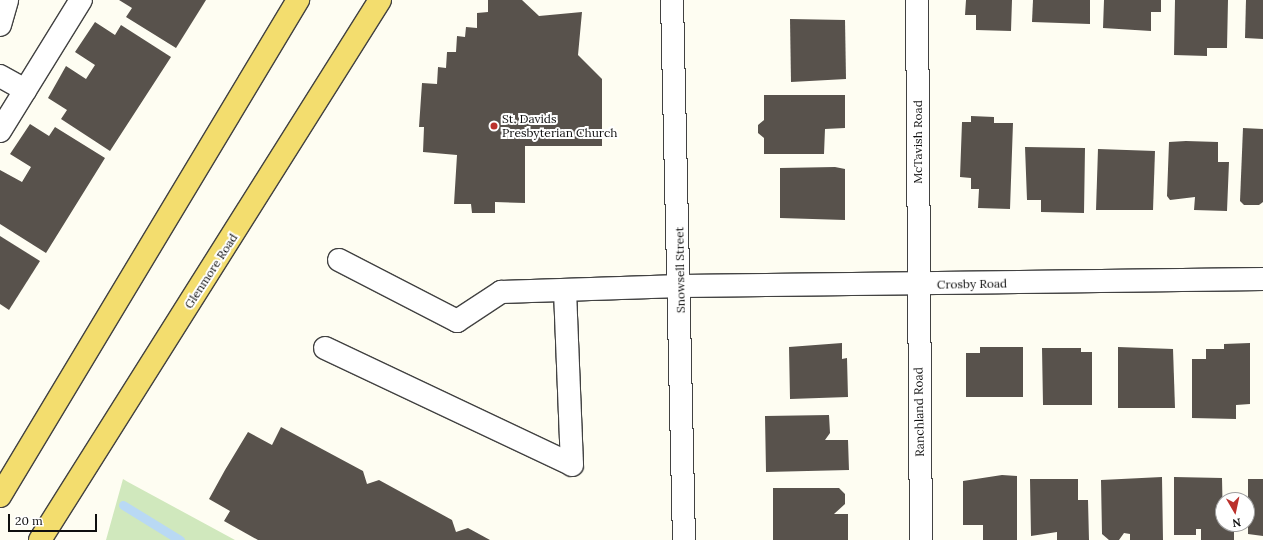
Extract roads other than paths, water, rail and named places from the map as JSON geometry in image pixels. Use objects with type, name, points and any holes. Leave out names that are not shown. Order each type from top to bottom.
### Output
[{"type":"main road","points":[[0,496],[298,0]]},
{"type":"main road","name":"Glenmore Road","points":[[40,540],[380,0]]},
{"type":"street","points":[[0,25],[7,0]]},
{"type":"street","points":[[0,131],[81,0]]},
{"type":"street","name":"Snowsell Street","points":[[672,0],[680,286],[684,540]]},
{"type":"street","name":"McTavish Road","points":[[917,0],[918,285]]},
{"type":"street","points":[[0,76],[25,90]]},
{"type":"street","name":"Crosby Road","points":[[340,260],[457,321],[501,292],[680,286],[918,285],[1263,279]]},
{"type":"street","name":"Ranchland Road","points":[[918,285],[921,540]]},
{"type":"street","points":[[325,348],[572,465],[565,290]]},
{"type":"waterway","points":[[123,505],[180,540]]},
{"type":"place","name":"St. Davids Presbyterian Church","points":[[494,126]]}]
